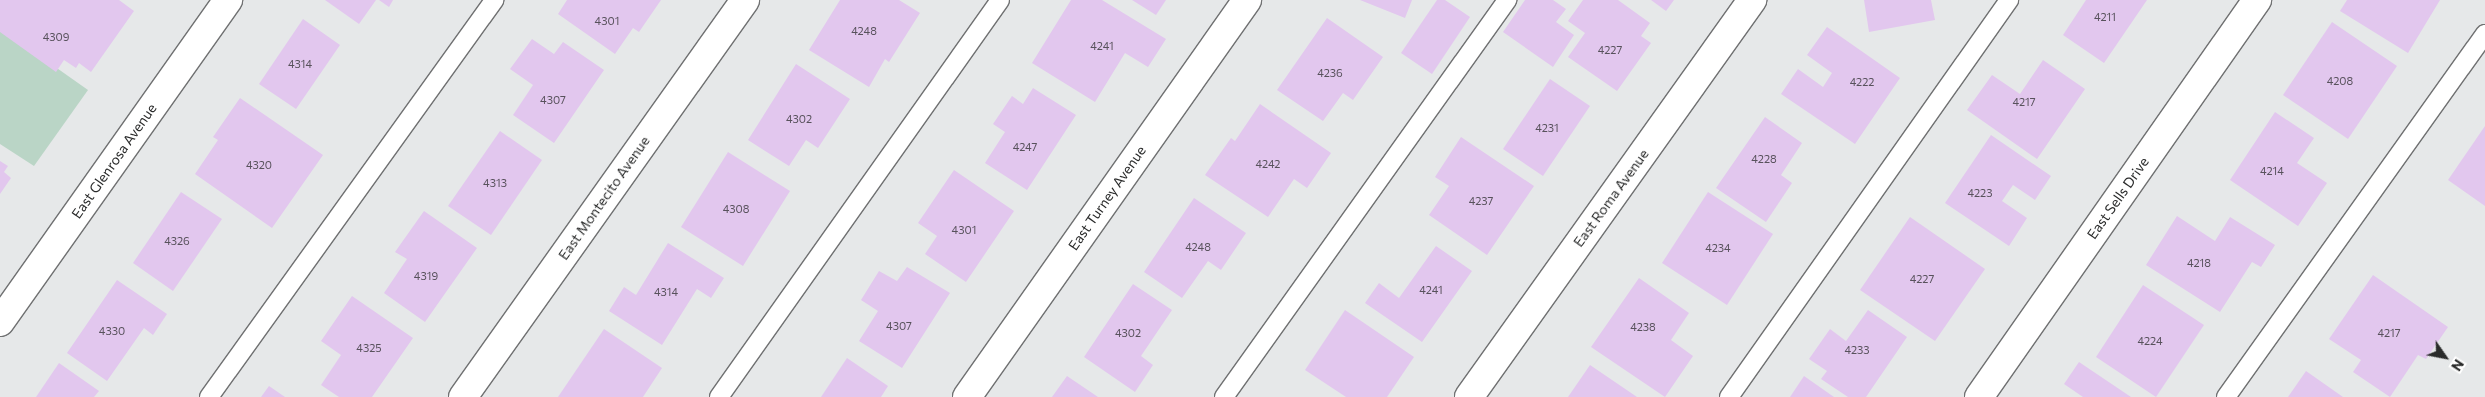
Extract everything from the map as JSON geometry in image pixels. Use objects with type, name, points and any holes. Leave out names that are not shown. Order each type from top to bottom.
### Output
[{"type":"street","name":"East Glenrosa Avenue","points":[[0,322],[228,0]]},
{"type":"street","name":"East Montecito Avenue","points":[[463,397],[745,0]]},
{"type":"street","name":"East Turney Avenue","points":[[967,397],[1247,0]]},
{"type":"street","name":"East Roma Avenue","points":[[1469,397],[1752,0]]},
{"type":"street","name":"East Sells Drive","points":[[1979,397],[2257,0]]},
{"type":"lane","points":[[209,397],[494,0]]},
{"type":"lane","points":[[719,397],[1000,0]]},
{"type":"lane","points":[[1224,397],[1507,0]]},
{"type":"lane","points":[[1729,397],[2009,0]]},
{"type":"lane","points":[[2226,397],[2485,34]]},
{"type":"green space","points":[[0,28],[88,90],[34,166],[0,144]]},
{"type":"building","points":[[0,0],[119,0],[134,11],[91,72],[79,63],[76,68],[64,60],[56,72],[0,32]]},
{"type":"building","points":[[325,0],[376,0],[359,24]]},
{"type":"building","points":[[379,0],[393,0],[389,7]]},
{"type":"building","points":[[567,0],[661,0],[639,32],[633,28],[615,54],[558,14]]},
{"type":"building","points":[[840,0],[899,0],[920,13],[889,62],[885,59],[869,87],[809,50]]},
{"type":"building","points":[[1071,0],[1102,0],[1166,39],[1148,67],[1125,53],[1095,102],[1032,63]]},
{"type":"building","points":[[1132,0],[1166,0],[1156,15]]},
{"type":"building","points":[[1360,0],[1412,0],[1405,18]]},
{"type":"building","points":[[1437,0],[1445,0],[1470,17],[1432,74],[1401,53]]},
{"type":"building","points":[[1525,0],[1553,0],[1566,9],[1556,22],[1574,35],[1553,67],[1503,32]]},
{"type":"building","points":[[1583,0],[1618,0],[1650,23],[1641,36],[1651,43],[1617,91],[1568,57],[1585,33],[1568,21]]},
{"type":"building","points":[[1651,0],[1674,0],[1666,11]]},
{"type":"building","points":[[1864,0],[1931,0],[1935,20],[1869,32]]},
{"type":"building","points":[[2086,0],[2147,0],[2104,63],[2063,35]]},
{"type":"building","points":[[2347,0],[2440,0],[2408,53],[2340,11]]},
{"type":"building","points":[[1327,18],[1383,57],[1353,100],[1343,93],[1323,121],[1277,90]]},
{"type":"building","points":[[303,19],[340,45],[296,109],[259,84]]},
{"type":"building","points":[[2332,22],[2397,66],[2348,139],[2283,95]]},
{"type":"building","points":[[1827,27],[1900,78],[1855,144],[1781,94],[1798,69],[1823,87],[1832,73],[1807,55]]},
{"type":"building","points":[[532,39],[554,54],[563,42],[604,70],[554,143],[513,115],[533,85],[510,69]]},
{"type":"building","points":[[2043,60],[2085,89],[2037,159],[1967,110],[1992,75],[2020,94]]},
{"type":"building","points":[[796,64],[850,99],[818,148],[806,140],[789,166],[748,140]]},
{"type":"building","points":[[1550,79],[1590,106],[1543,176],[1503,149]]},
{"type":"building","points":[[1033,88],[1076,115],[1027,190],[985,163],[1005,132],[993,124],[1012,96],[1023,104]]},
{"type":"building","points":[[240,98],[323,155],[272,228],[195,174],[218,140],[213,137]]},
{"type":"building","points":[[1260,104],[1331,153],[1307,188],[1294,179],[1268,217],[1205,175],[1231,138],[1235,141]]},
{"type":"building","points":[[2275,112],[2314,138],[2297,163],[2327,183],[2298,226],[2230,180]]},
{"type":"building","points":[[1765,117],[1802,143],[1781,175],[1792,183],[1766,222],[1716,188]]},
{"type":"building","points":[[2485,126],[2485,206],[2448,180]]},
{"type":"building","points":[[500,131],[542,160],[491,235],[448,206]]},
{"type":"building","points":[[1991,135],[2051,176],[2035,200],[2013,185],[2002,201],[2027,218],[2009,246],[1945,203]]},
{"type":"building","points":[[1461,137],[1534,186],[1487,255],[1429,215],[1449,186],[1435,177]]},
{"type":"building","points":[[728,152],[790,191],[743,266],[681,227]]},
{"type":"building","points":[[0,161],[8,166],[4,172],[11,178],[0,194]]},
{"type":"building","points":[[954,170],[1014,211],[966,282],[925,254],[937,236],[918,223]]},
{"type":"building","points":[[181,192],[222,219],[173,291],[133,263]]},
{"type":"building","points":[[1708,192],[1773,234],[1727,305],[1662,263]]},
{"type":"building","points":[[1194,198],[1246,233],[1221,270],[1208,261],[1182,298],[1144,272]]},
{"type":"building","points":[[424,211],[477,248],[425,322],[384,293],[407,259],[395,252]]},
{"type":"building","points":[[2177,216],[2215,241],[2230,217],[2275,245],[2261,267],[2252,262],[2220,312],[2146,265]]},
{"type":"building","points":[[1910,217],[1985,269],[1935,341],[1860,290]]},
{"type":"building","points":[[668,243],[724,278],[711,298],[697,289],[662,345],[609,311],[624,287],[636,295]]},
{"type":"building","points":[[1436,246],[1472,271],[1422,342],[1365,303],[1379,283],[1399,298]]},
{"type":"building","points":[[907,267],[950,293],[902,368],[859,341],[878,311],[861,300],[879,271],[897,281]]},
{"type":"building","points":[[2373,275],[2448,327],[2426,359],[2418,355],[2390,397],[2353,372],[2361,360],[2329,339]]},
{"type":"building","points":[[1639,278],[1689,313],[1671,340],[1693,356],[1665,397],[1591,347]]},
{"type":"building","points":[[117,280],[167,314],[153,335],[144,328],[107,381],[67,353]]},
{"type":"building","points":[[1133,284],[1172,310],[1141,356],[1153,365],[1135,392],[1084,357]]},
{"type":"building","points":[[2143,285],[2204,325],[2156,397],[2096,357]]},
{"type":"building","points":[[352,296],[413,338],[372,397],[339,397],[321,385],[341,355],[321,341]]},
{"type":"building","points":[[1345,310],[1414,357],[1387,397],[1346,397],[1305,370]]},
{"type":"building","points":[[1868,310],[1907,337],[1866,397],[1848,397],[1821,379],[1827,371],[1809,359],[1830,329],[1846,341]]},
{"type":"building","points":[[604,329],[662,368],[643,397],[558,397]]},
{"type":"building","points":[[847,358],[888,386],[881,397],[821,397]]},
{"type":"building","points":[[2079,362],[2131,397],[2083,397],[2064,384]]},
{"type":"building","points":[[59,363],[99,391],[94,397],[36,397]]},
{"type":"building","points":[[1590,365],[1637,397],[1568,397]]},
{"type":"building","points":[[2306,371],[2343,397],[2288,397]]},
{"type":"building","points":[[1067,376],[1098,397],[1052,397]]},
{"type":"building","points":[[1804,376],[1834,397],[1790,397]]},
{"type":"building","points":[[269,386],[285,397],[261,397]]}]
